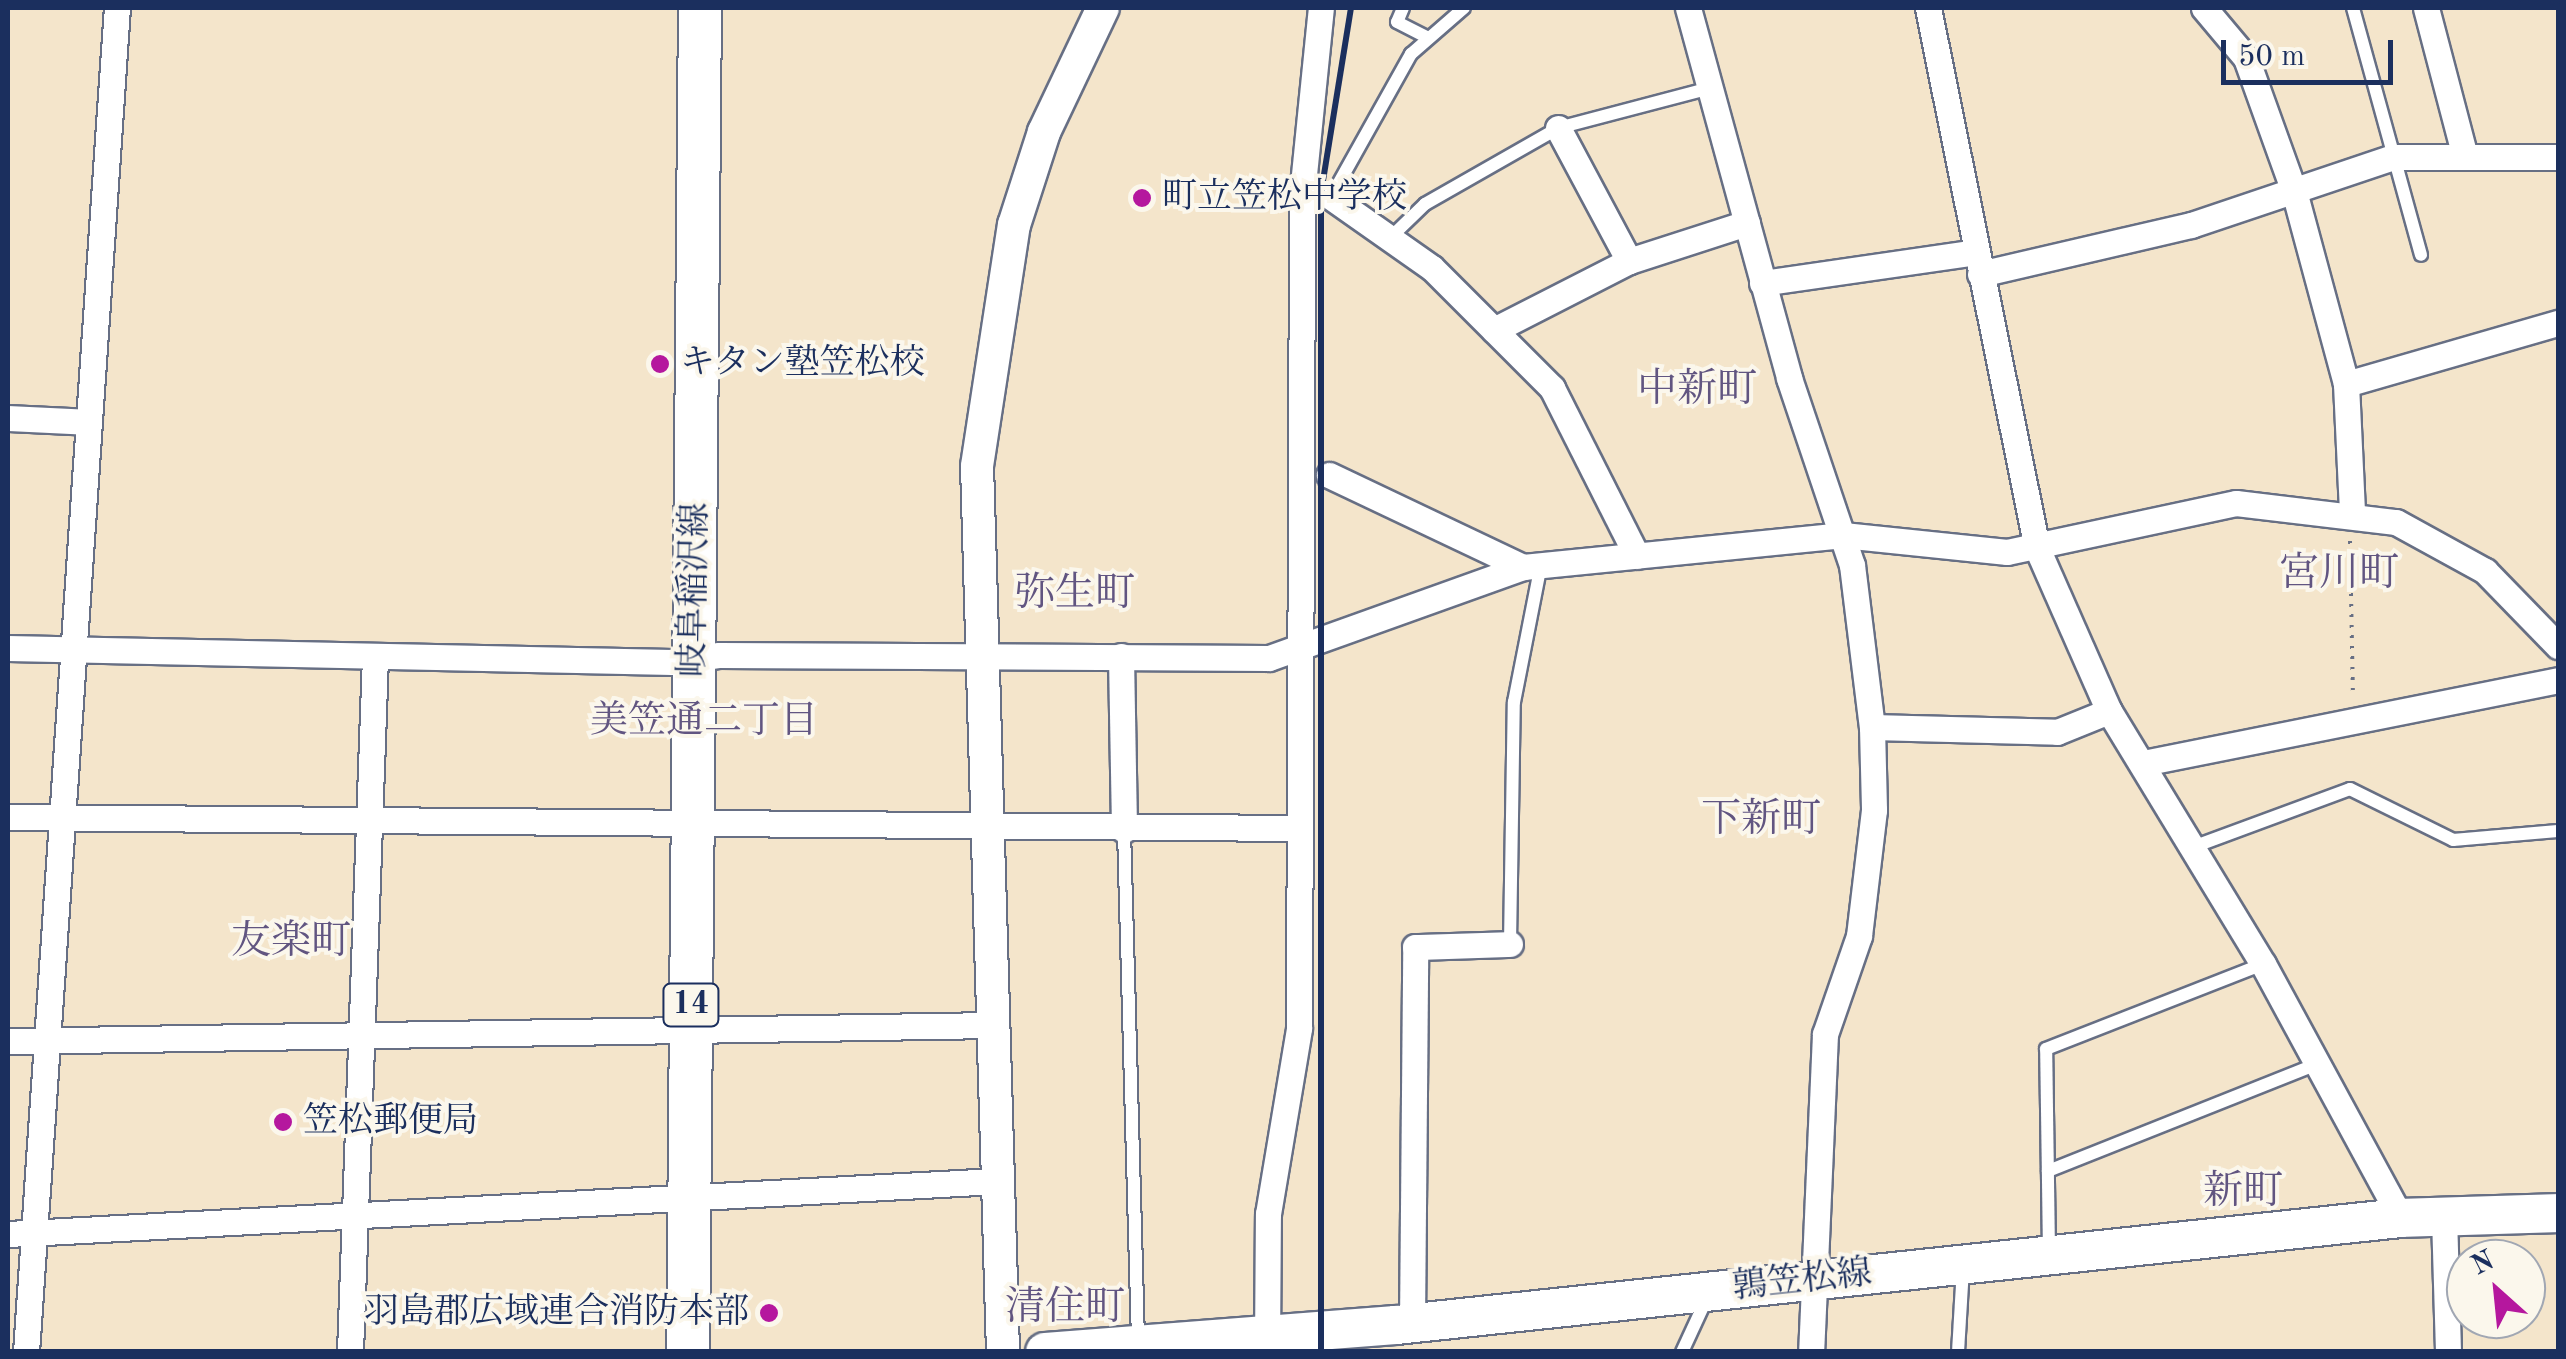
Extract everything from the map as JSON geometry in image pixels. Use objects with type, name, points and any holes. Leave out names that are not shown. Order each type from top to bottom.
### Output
[{"type":"main road","name":"岐阜稲沢線","points":[[688,1352],[700,8]]},
{"type":"main road","name":"鶉笠松線","points":[[1045,1352],[1402,1333],[1710,1291],[2401,1218],[2558,1213]]},
{"type":"street","points":[[26,1352],[116,8]]},
{"type":"street","points":[[1003,1352],[978,466],[991,331],[1044,132],[1103,8]]},
{"type":"street","points":[[1266,1342],[1268,1214],[1299,1028],[1302,194],[1321,8]]},
{"type":"street","points":[[1688,8],[1762,283],[1844,535],[1872,728],[1874,810],[1859,936],[1825,1034],[1811,1352]]},
{"type":"street","points":[[1928,8],[2038,548],[2108,710],[2263,964],[2401,1218]]},
{"type":"street","points":[[2204,8],[2246,58],[2294,191],[2346,384],[2352,511]]},
{"type":"street","points":[[2426,8],[2466,157]]},
{"type":"street","points":[[1558,128],[1629,261]]},
{"type":"street","points":[[1762,283],[1978,263],[2294,191],[2393,158],[2558,157]]},
{"type":"street","points":[[1331,198],[1392,236],[1494,330],[1567,409],[1637,556]]},
{"type":"street","points":[[1494,330],[1629,261],[1747,223]]},
{"type":"street","points":[[2346,384],[2558,323]]},
{"type":"street","points":[[8,418],[89,422]]},
{"type":"street","points":[[1329,475],[1532,566]]},
{"type":"street","points":[[8,648],[72,654],[376,658],[1298,653],[1532,566],[1844,535],[2038,548],[2204,507],[2352,511],[2396,522],[2485,571],[2558,646]]},
{"type":"street","points":[[1121,656],[1124,830]]},
{"type":"street","points":[[350,1352],[376,658]]},
{"type":"street","points":[[2143,763],[2558,680]]},
{"type":"street","points":[[1872,728],[2057,732],[2108,710]]},
{"type":"street","points":[[8,817],[370,824],[1298,828]]},
{"type":"street","points":[[1402,1333],[1415,948],[1510,944]]},
{"type":"street","points":[[8,1042],[991,1025]]},
{"type":"street","points":[[8,1234],[354,1212],[996,1182]]},
{"type":"street","points":[[2444,1216],[2448,1352]]},
{"type":"lane","points":[[1403,8],[1397,22],[1428,38]]},
{"type":"lane","points":[[1331,198],[1356,142],[1428,38],[1464,8]]},
{"type":"lane","points":[[2354,8],[2421,255]]},
{"type":"lane","points":[[1392,236],[1425,204],[1558,128],[1707,89]]},
{"type":"lane","points":[[1510,944],[1514,702],[1532,566]]},
{"type":"lane","points":[[2193,847],[2350,789],[2453,840],[2558,831]]},
{"type":"lane","points":[[1124,830],[1138,1347]]},
{"type":"lane","points":[[2049,1257],[2046,1050],[2263,964]]},
{"type":"lane","points":[[2048,1171],[2319,1064]]},
{"type":"lane","points":[[1958,1352],[1963,1266]]},
{"type":"lane","points":[[1682,1352],[1710,1291]]},
{"type":"path","points":[[2352,511],[2345,611],[2355,718]]},
{"type":"railway","points":[[1321,1352],[1321,193],[1351,8]]},
{"type":"place","name":"町立笠松中学校","points":[[1142,198]]},
{"type":"place","name":"キタン塾笠松校","points":[[660,364]]},
{"type":"place","name":"笠松郵便局","points":[[283,1122]]},
{"type":"place","name":"羽島郡広域連合消防本部","points":[[769,1313]]},
{"type":"district","name":"中新町","points":[[1697,391]]},
{"type":"district","name":"宮川町","points":[[2339,575]]},
{"type":"district","name":"弥生町","points":[[1075,595]]},
{"type":"district","name":"美笠通二丁目","points":[[704,723]]},
{"type":"district","name":"下新町","points":[[1761,821]]},
{"type":"district","name":"友楽町","points":[[291,943]]},
{"type":"district","name":"新町","points":[[2243,1193]]},
{"type":"district","name":"清住町","points":[[1065,1309]]}]
